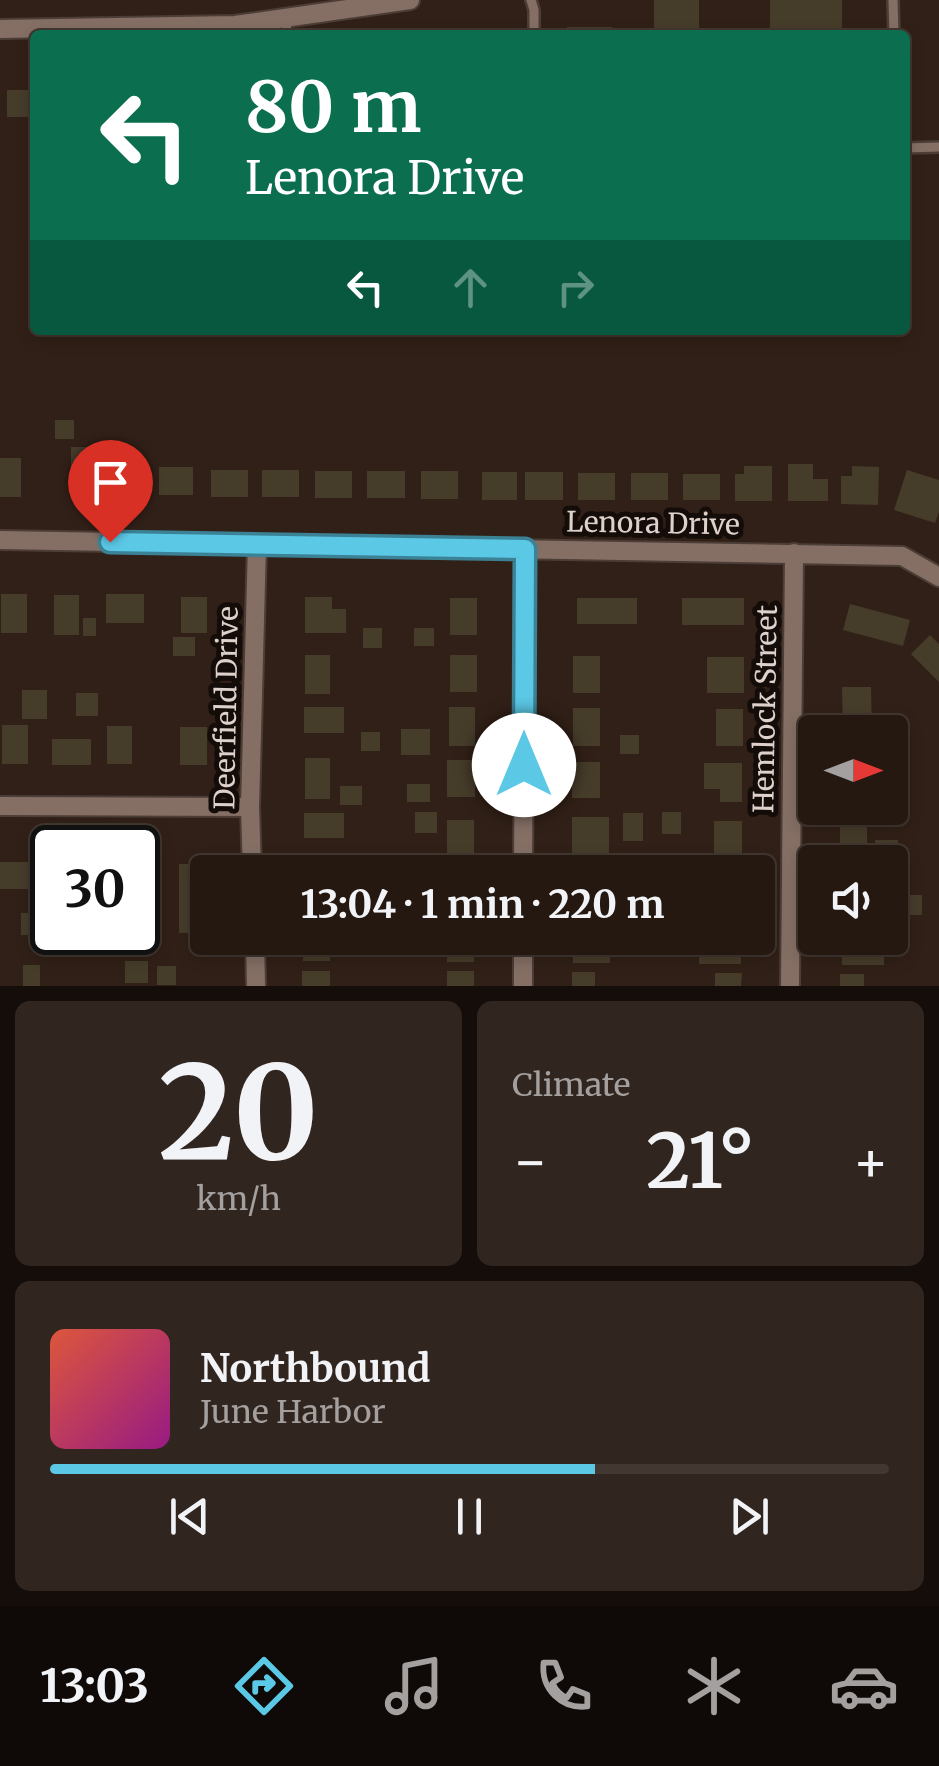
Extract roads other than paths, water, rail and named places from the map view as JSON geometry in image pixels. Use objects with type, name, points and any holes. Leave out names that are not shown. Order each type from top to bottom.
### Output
[{"type":"street","points":[[0,29],[286,27],[410,0]]},
{"type":"street","name":"Lenora Drive","points":[[0,540],[902,556],[939,578]]},
{"type":"street","name":"Deerfield Drive","points":[[251,855],[258,544]]},
{"type":"street","points":[[523,855],[525,549]]},
{"type":"street","name":"Hemlock Street","points":[[790,986],[794,553]]},
{"type":"street","points":[[0,806],[250,806]]},
{"type":"street","points":[[255,955],[256,986]]},
{"type":"street","points":[[523,955],[523,986]]},
{"type":"lane","points":[[531,0],[534,30]]},
{"type":"lane","points":[[893,0],[894,30]]},
{"type":"lane","points":[[910,148],[939,147]]}]
